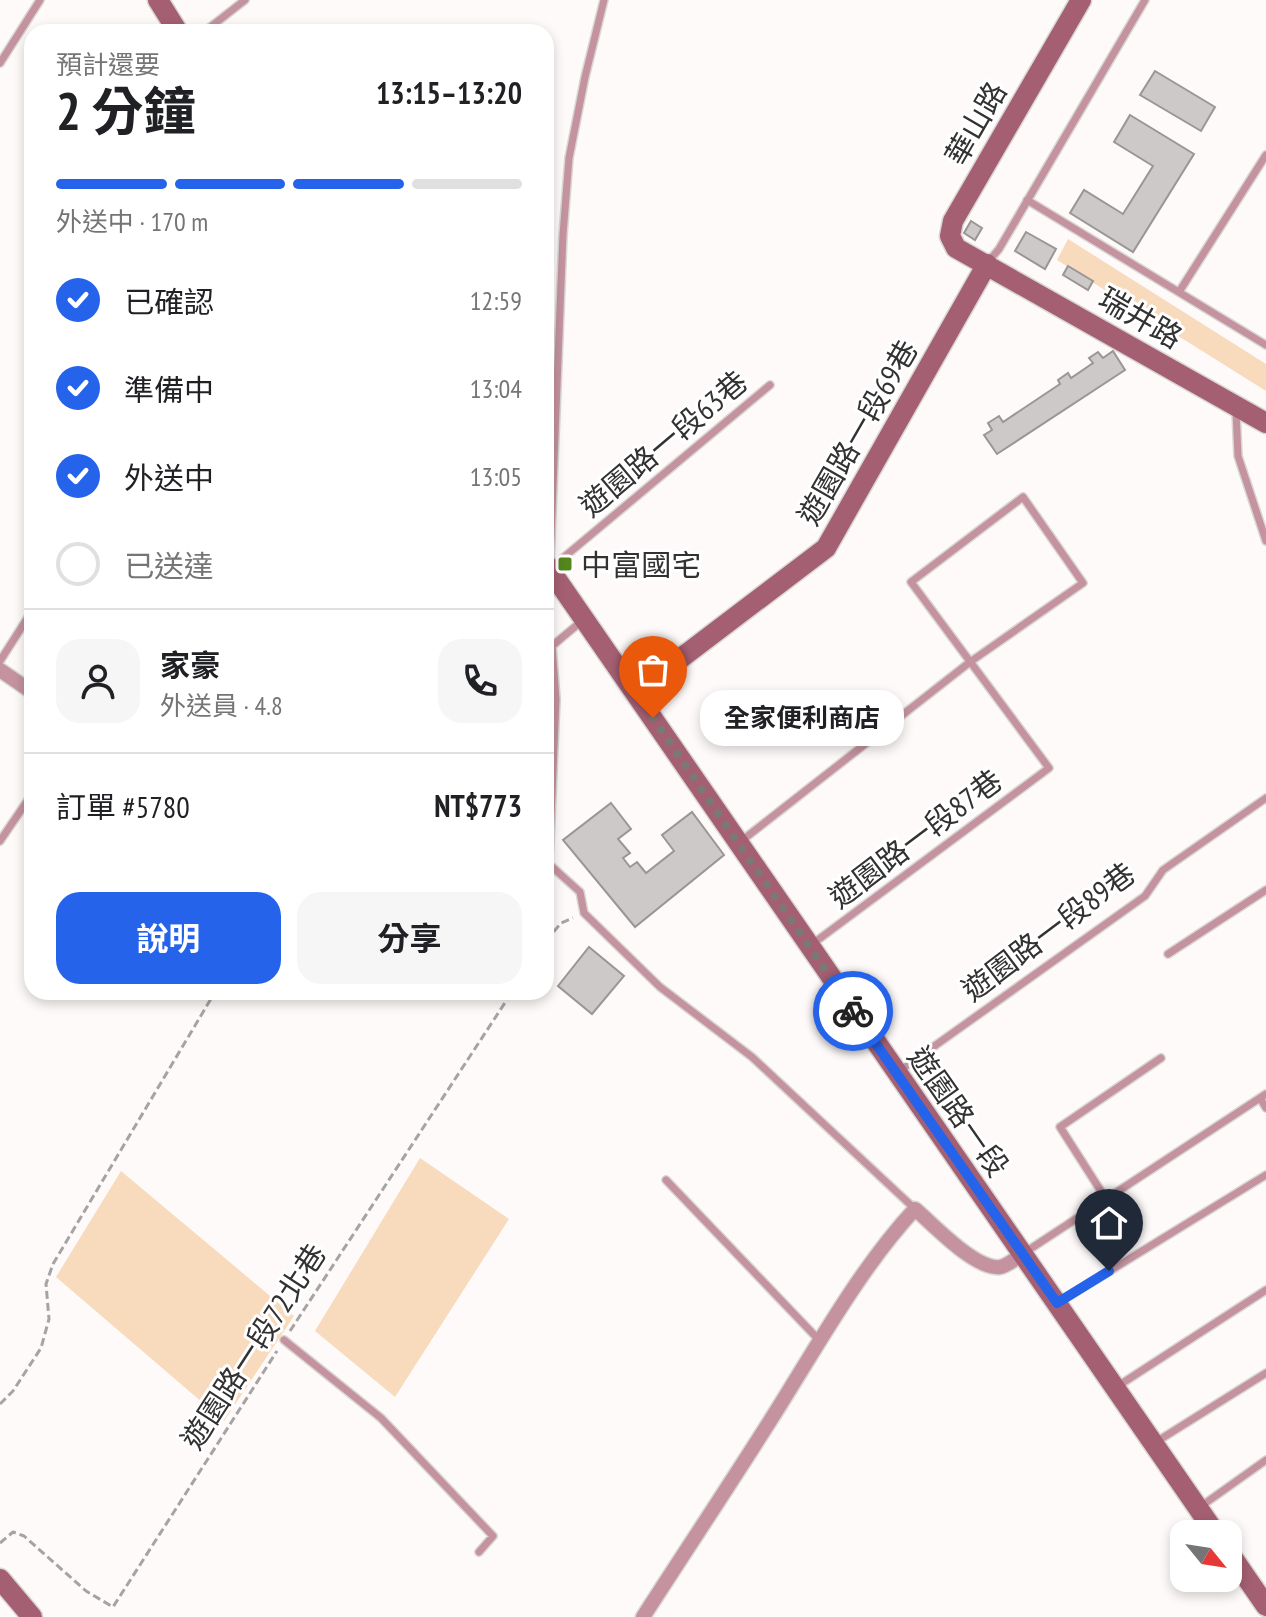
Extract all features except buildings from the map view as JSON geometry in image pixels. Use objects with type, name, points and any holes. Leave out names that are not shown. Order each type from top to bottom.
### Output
[{"type":"street","points":[[158,0],[173,24]]},
{"type":"street","name":"華山路","points":[[987,264],[956,248],[950,236],[953,221],[1081,0]]},
{"type":"street","name":"瑞井路","points":[[987,264],[1266,423]]},
{"type":"street","name":"遊園路一段69巷","points":[[635,693],[826,548],[987,264]]},
{"type":"street","name":"遊園路一段","points":[[554,580],[585,618],[1206,1520]]},
{"type":"street","points":[[0,670],[24,686]]},
{"type":"street","points":[[643,1617],[819,1340],[898,1227],[915,1209],[983,1264],[1000,1267],[1023,1254]]},
{"type":"street","points":[[1242,1571],[1266,1606]]},
{"type":"street","points":[[0,1579],[32,1617]]},
{"type":"lane","points":[[25,24],[40,0]]},
{"type":"lane","points":[[214,24],[245,0]]},
{"type":"lane","points":[[554,425],[569,158],[604,0]]},
{"type":"lane","points":[[987,264],[999,249],[1145,0]]},
{"type":"lane","points":[[0,63],[24,25]]},
{"type":"lane","points":[[1179,292],[1266,155]]},
{"type":"lane","points":[[1027,200],[1266,345]]},
{"type":"lane","name":"遊園路一段63巷","points":[[554,566],[770,385]]},
{"type":"lane","points":[[1236,405],[1238,456],[1266,541]]},
{"type":"lane","points":[[739,843],[970,662],[1083,583],[1023,497],[911,582],[970,662]]},
{"type":"lane","points":[[554,644],[585,618]]},
{"type":"lane","points":[[0,661],[24,624]]},
{"type":"lane","name":"遊園路一段87巷","points":[[809,946],[1049,768],[970,662]]},
{"type":"lane","points":[[554,672],[554,740]]},
{"type":"lane","name":"遊園路一段89巷","points":[[896,1073],[1145,896],[1163,870],[1266,798]]},
{"type":"lane","points":[[0,841],[24,806]]},
{"type":"lane","points":[[554,868],[580,892],[584,913],[660,987],[752,1057],[915,1209]]},
{"type":"lane","points":[[1168,954],[1266,890]]},
{"type":"lane","points":[[1106,1199],[1060,1127],[1161,1058]]},
{"type":"lane","points":[[1023,1254],[1263,1096],[1266,1108]]},
{"type":"lane","points":[[1057,1303],[1266,1175]]},
{"type":"lane","points":[[666,1180],[819,1340]]},
{"type":"lane","points":[[1116,1387],[1266,1290]]},
{"type":"lane","points":[[284,1340],[381,1418],[493,1536],[479,1552]]},
{"type":"lane","points":[[1154,1443],[1266,1373]]},
{"type":"lane","points":[[1198,1508],[1266,1460]]},
{"type":"path","points":[[554,931],[561,923],[584,913]]},
{"type":"path","points":[[0,1404],[13,1391],[41,1348],[49,1319],[46,1284],[53,1264],[210,1000]]},
{"type":"path","name":"遊園路一段72北巷","points":[[0,1543],[13,1532],[24,1536],[86,1591],[113,1607],[507,1000]]},
{"type":"shaded area","points":[[1068,239],[1266,364],[1266,391],[1057,260]]},
{"type":"shaded area","points":[[420,1158],[509,1219],[395,1397],[315,1331]]},
{"type":"shaded area","points":[[121,1171],[294,1316],[224,1421],[56,1277]]},
{"type":"way so far","points":[[653,718],[853,1011]]},
{"type":"place","name":"中富國宅","points":[[565,564]]},
{"type":"place","name":"全家便利商店","points":[[653,718]]},
{"type":"route","points":[[853,1011],[1057,1303],[1109,1271]]}]
